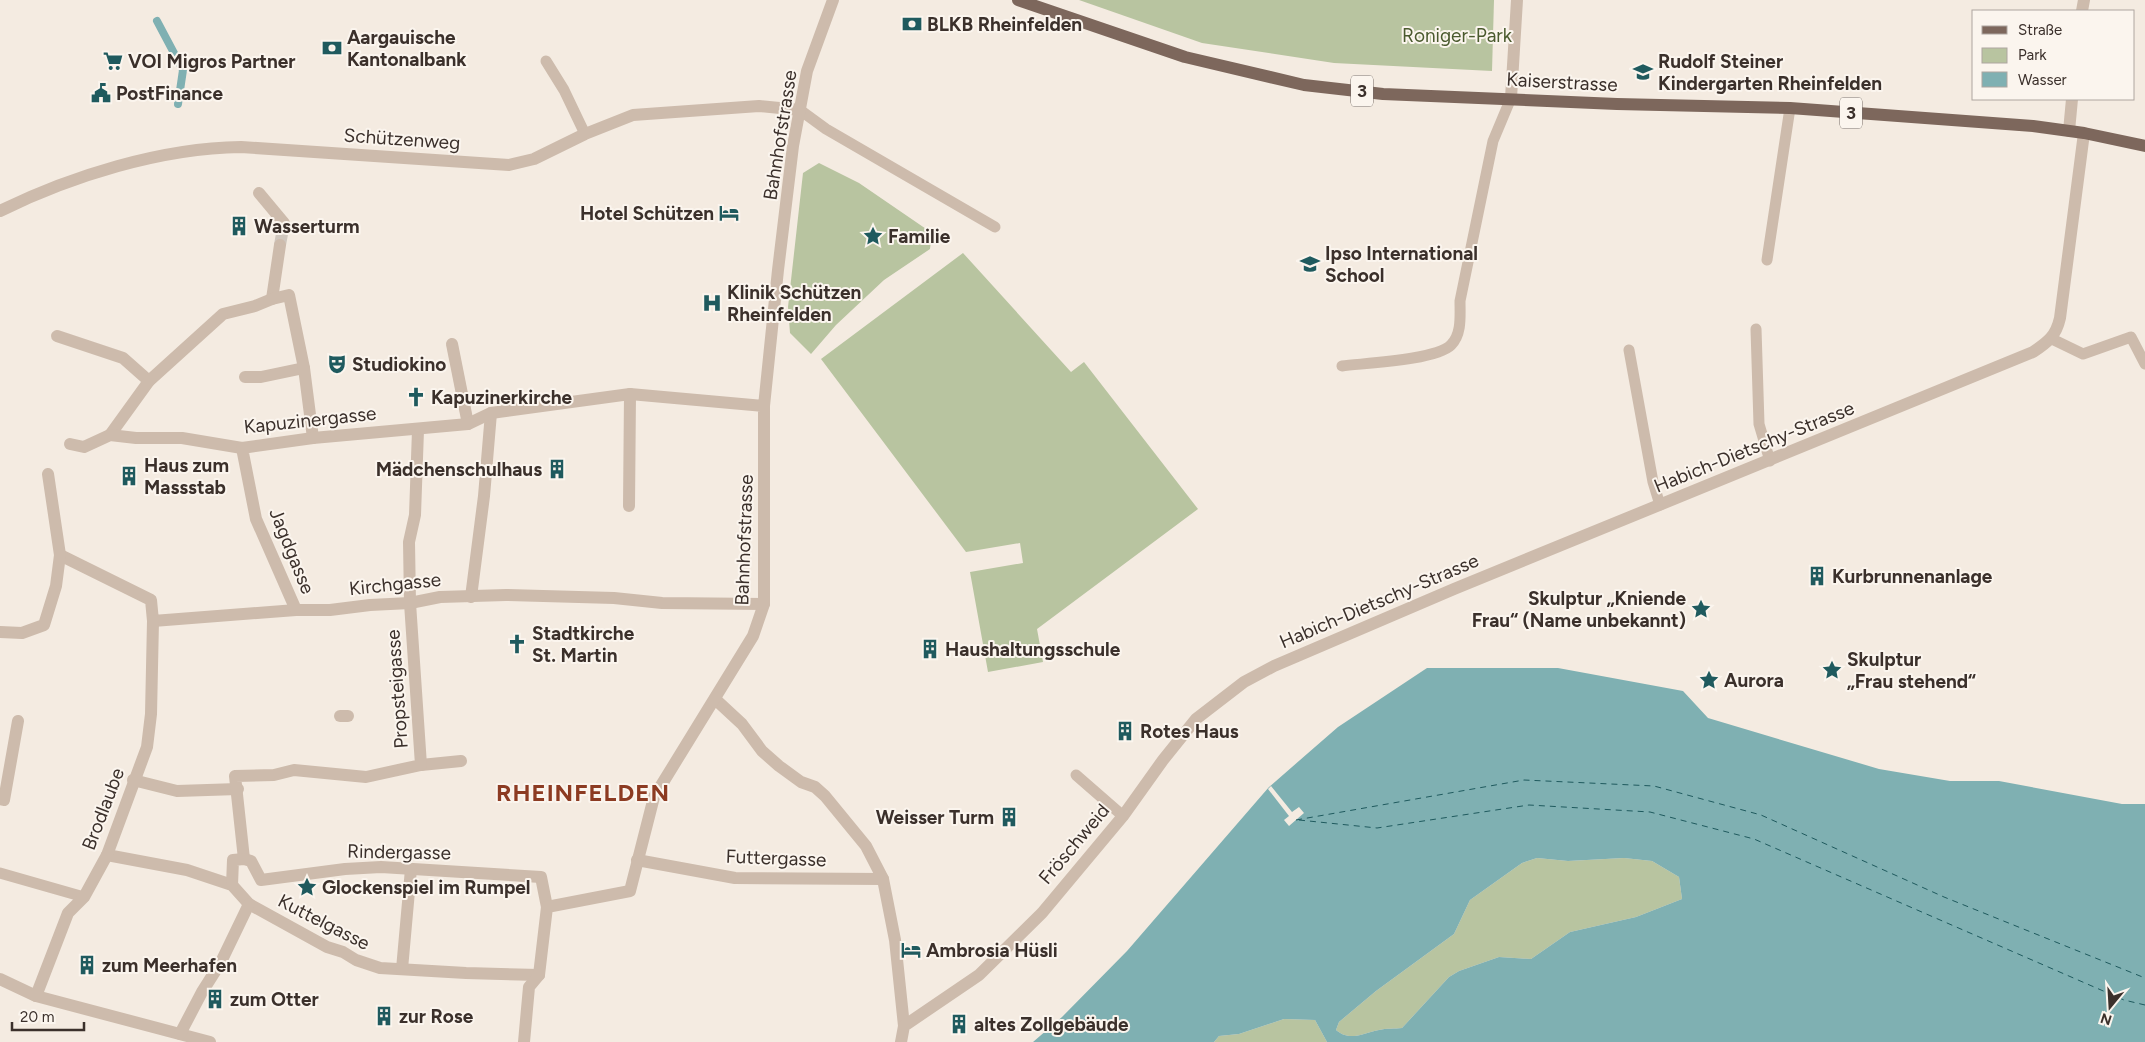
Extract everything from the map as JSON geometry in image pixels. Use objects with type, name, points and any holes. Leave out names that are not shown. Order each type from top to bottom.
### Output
[{"type":"main road","name":"Kaiserstrasse","points":[[1018,0],[1185,57],[1304,85],[1383,94],[1617,104],[1790,108],[2068,131],[2145,146]]},
{"type":"street","name":"Bahnhofstrasse","points":[[547,907],[630,891],[654,797],[754,636],[764,604],[764,406],[793,146],[807,71],[833,0]]},
{"type":"street","points":[[1511,98],[1517,0]]},
{"type":"street","points":[[2068,131],[2072,100]]},
{"type":"street","name":"Schützenweg","points":[[0,212],[55,187],[103,171],[198,150],[241,147],[509,165],[534,159],[585,134],[619,120],[645,113],[759,106],[800,110]]},
{"type":"street","points":[[2052,340],[2060,318],[2084,133]]},
{"type":"street","points":[[259,193],[284,223]]},
{"type":"street","points":[[272,299],[280,245]]},
{"type":"street","points":[[110,435],[149,381],[223,314],[290,295],[304,368],[313,438]]},
{"type":"street","points":[[57,336],[123,358],[149,381]]},
{"type":"street","name":"Habich-Dietschy-Strasse","points":[[1274,666],[1454,589],[2033,352],[2052,340]]},
{"type":"street","points":[[452,344],[468,424]]},
{"type":"street","points":[[245,377],[261,377],[304,368]]},
{"type":"street","points":[[628,506],[630,394]]},
{"type":"street","name":"Kapuzinergasse","points":[[70,444],[84,446],[110,435],[136,438],[182,438],[242,448],[378,431],[418,430],[468,424],[492,413],[630,394],[764,406]]},
{"type":"street","points":[[470,598],[484,496],[492,413]]},
{"type":"street","name":"Propsteigasse","points":[[238,789],[235,776],[274,775],[294,770],[366,777],[421,765],[410,603],[409,542],[415,515],[418,430]]},
{"type":"street","name":"Jagdgasse","points":[[242,448],[256,519],[296,610]]},
{"type":"street","points":[[0,632],[22,633],[44,625],[56,586],[60,555],[48,474]]},
{"type":"street","points":[[60,555],[151,600],[153,621]]},
{"type":"street","name":"Kirchgasse","points":[[153,621],[296,610],[330,610],[410,603],[440,598],[535,596],[614,598],[662,603],[764,604]]},
{"type":"street","name":"Brodlaube","points":[[36,996],[68,913],[84,897],[107,855],[147,747],[151,714],[153,621]]},
{"type":"street","name":"Fröschweid","points":[[904,1026],[979,975],[1042,913],[1123,816],[1163,760],[1196,720],[1220,699],[1244,682],[1274,666]]},
{"type":"street","points":[[714,699],[742,724],[762,750],[779,766],[801,782],[816,787],[866,846],[884,880],[895,940],[904,1026],[901,1042]]},
{"type":"street","points":[[0,799],[4,800],[18,721]]},
{"type":"street","points":[[421,765],[461,762]]},
{"type":"street","points":[[134,780],[177,791],[238,789],[238,816],[244,859],[232,860],[232,885]]},
{"type":"street","name":"Kuttelgasse","points":[[107,855],[187,870],[232,885],[249,904],[327,947],[380,968],[475,974],[539,975]]},
{"type":"street","name":"Rindergasse","points":[[244,859],[251,861],[261,880],[345,869],[382,867],[541,877],[547,907]]},
{"type":"street","name":"Futtergasse","points":[[637,860],[735,878],[884,880]]},
{"type":"street","points":[[402,969],[411,869]]},
{"type":"street","points":[[180,1034],[202,992],[221,962],[249,904]]},
{"type":"street","points":[[524,1042],[529,987],[539,975],[547,907]]},
{"type":"street","points":[[0,979],[36,996],[210,1042]]},
{"type":"lane","points":[[546,61],[564,90],[585,134]]},
{"type":"lane","points":[[1342,366],[1436,355],[1452,345],[1460,327],[1460,301],[1493,141],[1511,98]]},
{"type":"lane","points":[[1767,260],[1790,108]]},
{"type":"lane","points":[[800,110],[826,129],[995,226]]},
{"type":"lane","points":[[1756,329],[1759,424],[1770,461]]},
{"type":"lane","points":[[2052,340],[2083,354],[2131,338],[2145,364]]},
{"type":"lane","points":[[1629,350],[1652,482],[1660,505]]},
{"type":"lane","points":[[1076,775],[1123,816]]},
{"type":"lane","points":[[0,872],[84,897]]},
{"type":"green space","name":"Roniger-Park","points":[[1079,0],[1494,0],[1492,71],[1334,63],[1202,43]]},
{"type":"green space","points":[[819,163],[859,183],[932,233],[930,249],[884,280],[836,325],[811,354],[790,333],[788,307],[803,173]]},
{"type":"green space","points":[[963,253],[1071,372],[1084,362],[1198,509],[1037,629],[1043,662],[988,672],[970,572],[1023,563],[1020,543],[966,552],[821,359]]},
{"type":"green space","points":[[1537,858],[1568,861],[1624,858],[1652,861],[1679,877],[1682,899],[1636,917],[1570,932],[1531,959],[1499,957],[1459,971],[1449,977],[1402,1028],[1382,1029],[1352,1036],[1341,1034],[1336,1030],[1339,1022],[1376,991],[1454,934],[1470,900],[1522,863]]},
{"type":"green space","points":[[1284,1019],[1315,1020],[1327,1042],[1214,1042],[1219,1036],[1239,1034]]},
{"type":"water","points":[[1427,668],[1558,668],[1683,691],[1708,718],[1879,769],[1950,781],[1999,781],[2122,804],[2145,804],[2145,1042],[1327,1042],[1315,1020],[1284,1019],[1239,1034],[1219,1036],[1214,1042],[1033,1042],[1062,1017],[1127,951],[1269,787],[1338,727]],"holes":[[[1537,858],[1568,861],[1624,858],[1652,861],[1679,877],[1682,899],[1636,917],[1570,932],[1531,959],[1499,957],[1459,971],[1449,977],[1402,1028],[1382,1029],[1352,1036],[1341,1034],[1336,1030],[1339,1022],[1376,991],[1454,934],[1470,900],[1522,863]]]},
{"type":"pier","points":[[1271,786],[1292,812],[1299,807],[1304,813],[1289,826],[1284,820],[1289,816],[1268,789]]},
{"type":"waterway","points":[[157,21],[183,70],[178,104]]},
{"type":"ferry route","points":[[1296,820],[1524,780],[1654,786],[1761,815],[1944,897],[2145,978]]},
{"type":"ferry route","points":[[1299,820],[1377,828],[1529,805],[1650,812],[1754,839],[2124,1000],[2145,1005]]},
{"type":"tunnel","points":[[280,245],[284,223]]},
{"type":"place","name":"BLKB Rheinfelden","points":[[912,24]]},
{"type":"place","name":"Aargauische Kantonalbank","points":[[332,48]]},
{"type":"place","name":"VOI Migros Partner","points":[[113,61]]},
{"type":"place","name":"Rudolf Steiner Kindergarten Rheinfelden","points":[[1643,72]]},
{"type":"place","name":"PostFinance","points":[[101,93]]},
{"type":"place","name":"Hotel Schützen","points":[[729,213]]},
{"type":"place","name":"Wasserturm","points":[[239,226]]},
{"type":"place","name":"Familie","points":[[873,236]]},
{"type":"place","name":"Ipso International School","points":[[1310,264]]},
{"type":"place","name":"Klinik Schützen Rheinfelden","points":[[712,303]]},
{"type":"place","name":"Studiokino","points":[[337,364]]},
{"type":"place","name":"Kapuzinerkirche","points":[[416,397]]},
{"type":"place","name":"Mädchenschulhaus","points":[[557,469]]},
{"type":"place","name":"Haus zum Massstab","points":[[129,476]]},
{"type":"place","name":"Kurbrunnenanlage","points":[[1817,576]]},
{"type":"place","name":"Skulptur „Kniende Frau“ (Name unbekannt)","points":[[1701,609]]},
{"type":"place","name":"Stadtkirche St. Martin","points":[[517,644]]},
{"type":"place","name":"Haushaltungsschule","points":[[930,649]]},
{"type":"place","name":"Skulptur „Frau stehend“","points":[[1832,670]]},
{"type":"place","name":"Aurora","points":[[1709,680]]},
{"type":"place","name":"Rotes Haus","points":[[1125,731]]},
{"type":"place","name":"Weisser Turm","points":[[1009,817]]},
{"type":"place","name":"Glockenspiel im Rumpel","points":[[307,887]]},
{"type":"place","name":"Ambrosia Hüsli","points":[[911,950]]},
{"type":"place","name":"zum Meerhafen","points":[[87,965]]},
{"type":"place","name":"zum Otter","points":[[215,999]]},
{"type":"place","name":"zur Rose","points":[[384,1016]]},
{"type":"place","name":"altes Zollgebäude","points":[[959,1024]]},
{"type":"district","name":"RHEINFELDEN","points":[[583,792]]}]
